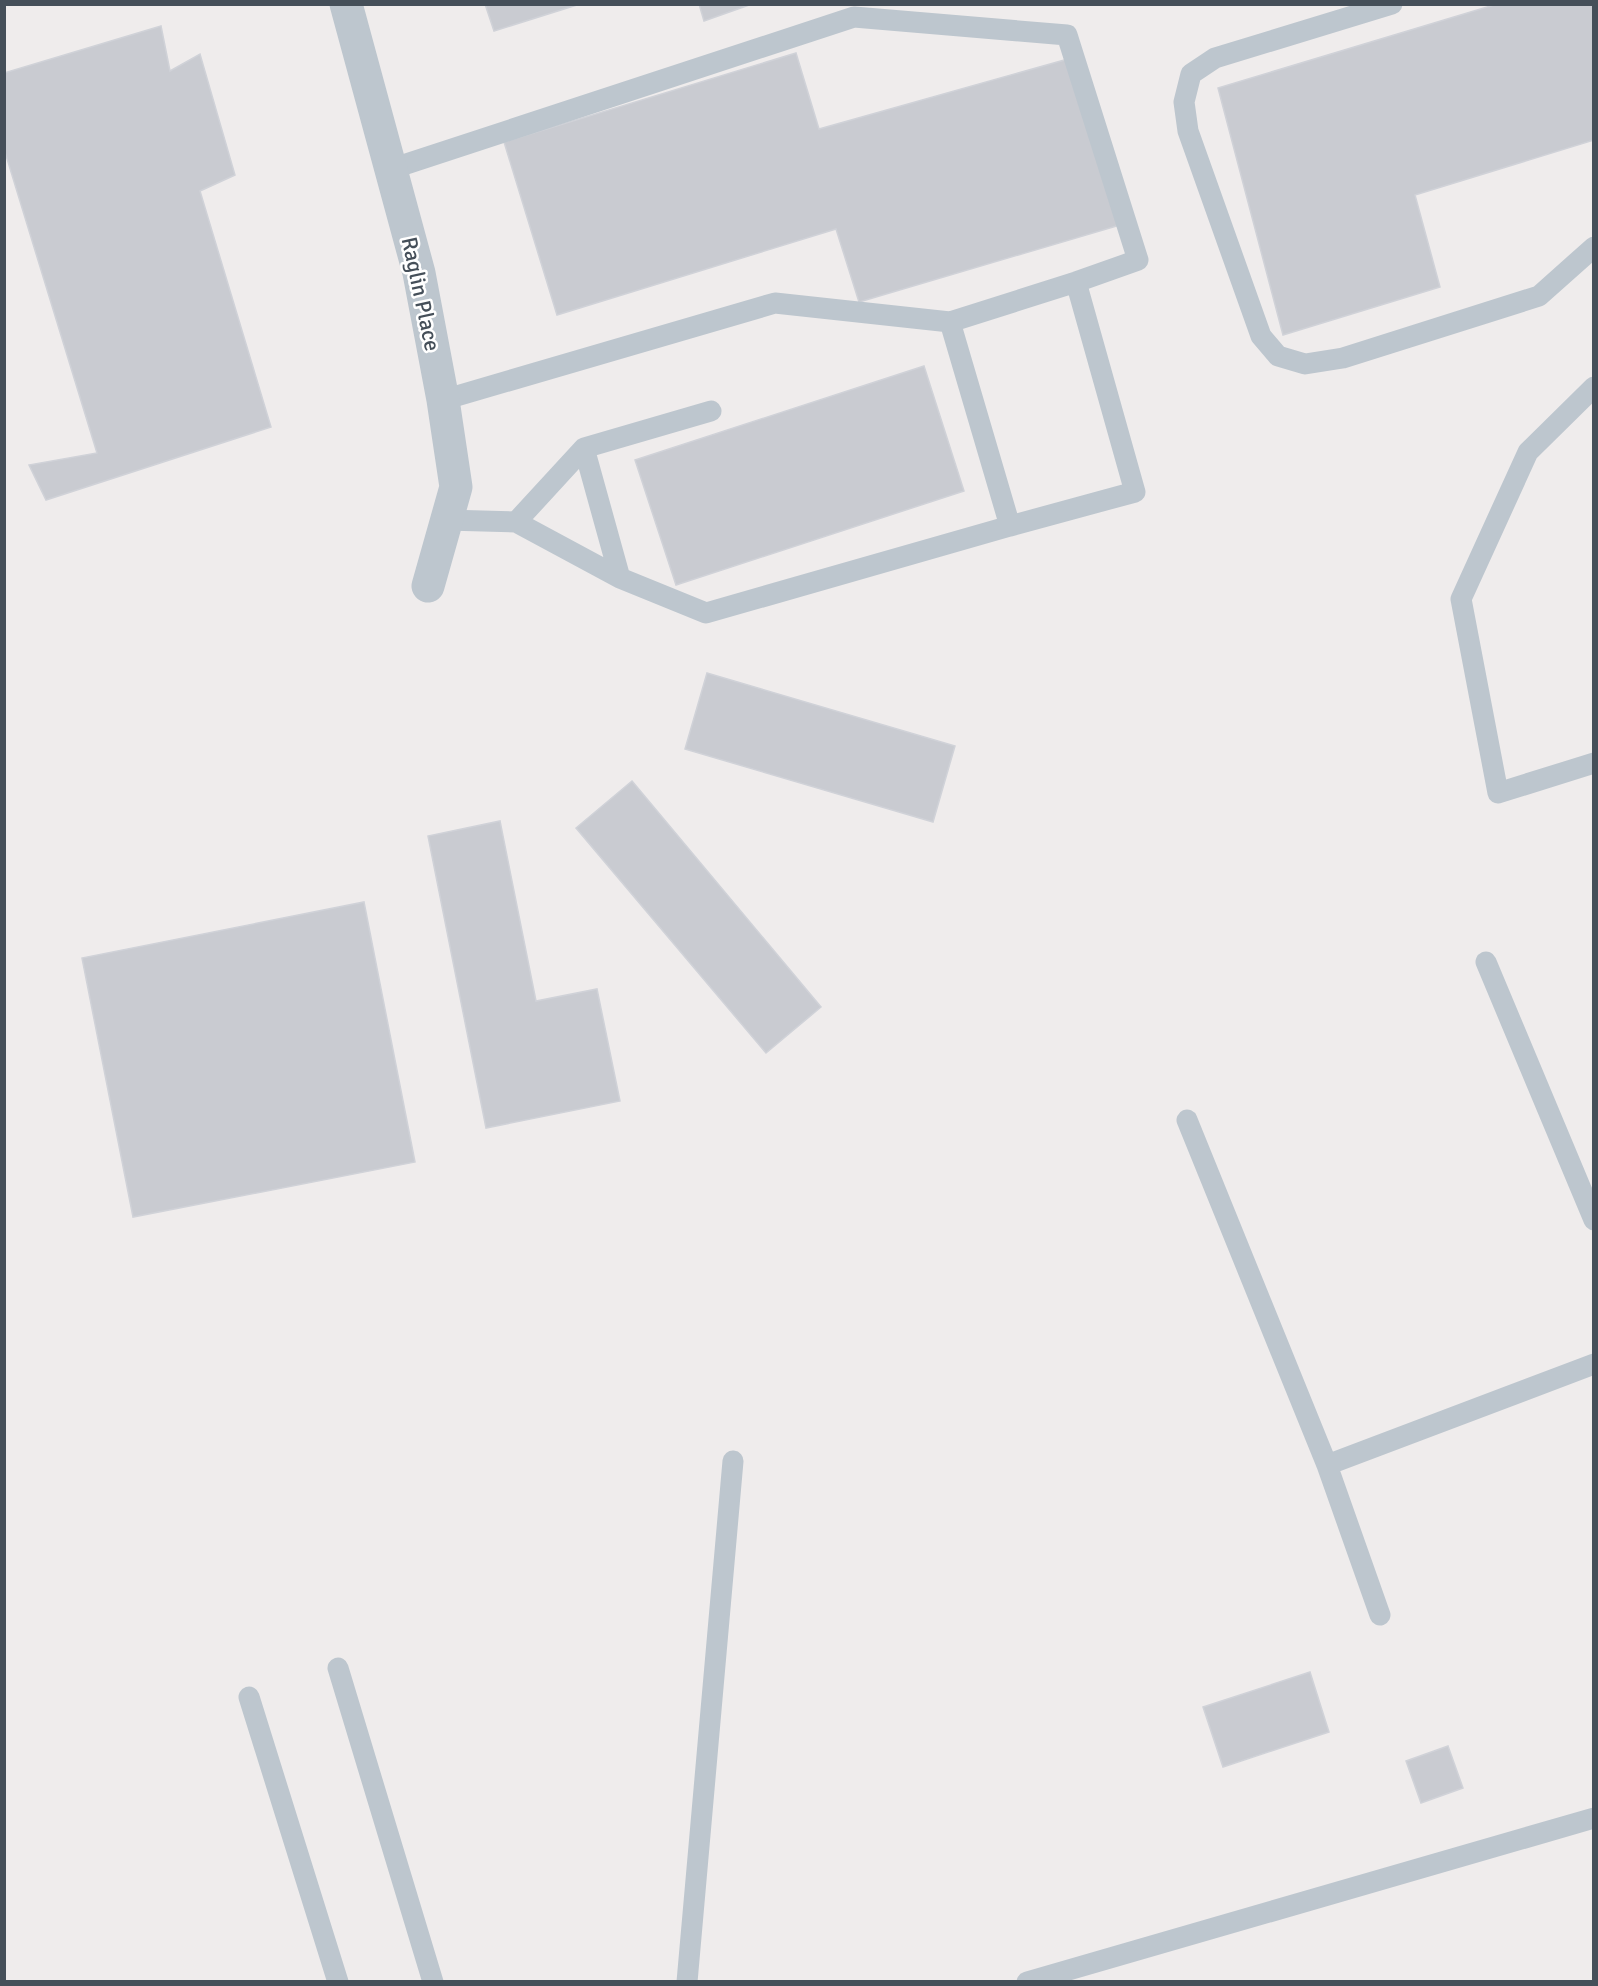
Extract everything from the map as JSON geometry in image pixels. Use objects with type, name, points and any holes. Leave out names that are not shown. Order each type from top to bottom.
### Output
[{"type":"street","name":"Raglin Place","points":[[346,4],[419,273],[443,400],[456,487],[428,586]]},
{"type":"lane","points":[[1392,4],[1215,58],[1191,74],[1184,102],[1188,131],[1261,336],[1278,356],[1305,364],[1343,358],[1539,296],[1593,247]]},
{"type":"lane","points":[[391,169],[854,17],[1067,35],[1138,260],[950,322],[775,303],[443,400]]},
{"type":"lane","points":[[446,520],[516,522],[620,578],[706,613],[1135,492],[1076,282]]},
{"type":"lane","points":[[950,322],[1010,526]]},
{"type":"lane","points":[[1593,387],[1528,452],[1461,599],[1498,793],[1593,764]]},
{"type":"lane","points":[[516,522],[584,448],[711,411]]},
{"type":"lane","points":[[584,448],[620,578]]},
{"type":"lane","points":[[1486,962],[1593,1220]]},
{"type":"lane","points":[[1187,1120],[1327,1465],[1380,1615]]},
{"type":"lane","points":[[1327,1465],[1593,1364]]},
{"type":"lane","points":[[687,1982],[733,1461]]},
{"type":"lane","points":[[338,1668],[433,1982]]},
{"type":"lane","points":[[249,1697],[338,1982]]},
{"type":"lane","points":[[1027,1982],[1593,1818]]},
{"type":"building","points":[[485,4],[580,4],[494,31]]},
{"type":"building","points":[[699,4],[752,4],[704,21]]},
{"type":"building","points":[[1497,4],[1594,4],[1594,140],[1415,195],[1440,287],[1283,335],[1218,88]]},
{"type":"building","points":[[161,26],[170,71],[200,54],[235,175],[200,191],[271,427],[46,500],[29,465],[97,453],[4,149],[4,73]]},
{"type":"building","points":[[796,53],[819,129],[1068,59],[1120,225],[859,302],[836,229],[557,315],[504,142]]},
{"type":"building","points":[[924,366],[964,491],[676,585],[635,460]]},
{"type":"building","points":[[707,673],[955,746],[933,822],[685,749]]},
{"type":"building","points":[[632,781],[821,1007],[766,1053],[576,828]]},
{"type":"building","points":[[500,821],[536,1001],[597,989],[620,1101],[486,1128],[428,836]]},
{"type":"building","points":[[364,902],[415,1162],[133,1217],[82,958]]},
{"type":"building","points":[[1310,1672],[1329,1732],[1223,1767],[1203,1707]]},
{"type":"building","points":[[1448,1746],[1463,1788],[1421,1803],[1406,1761]]}]
